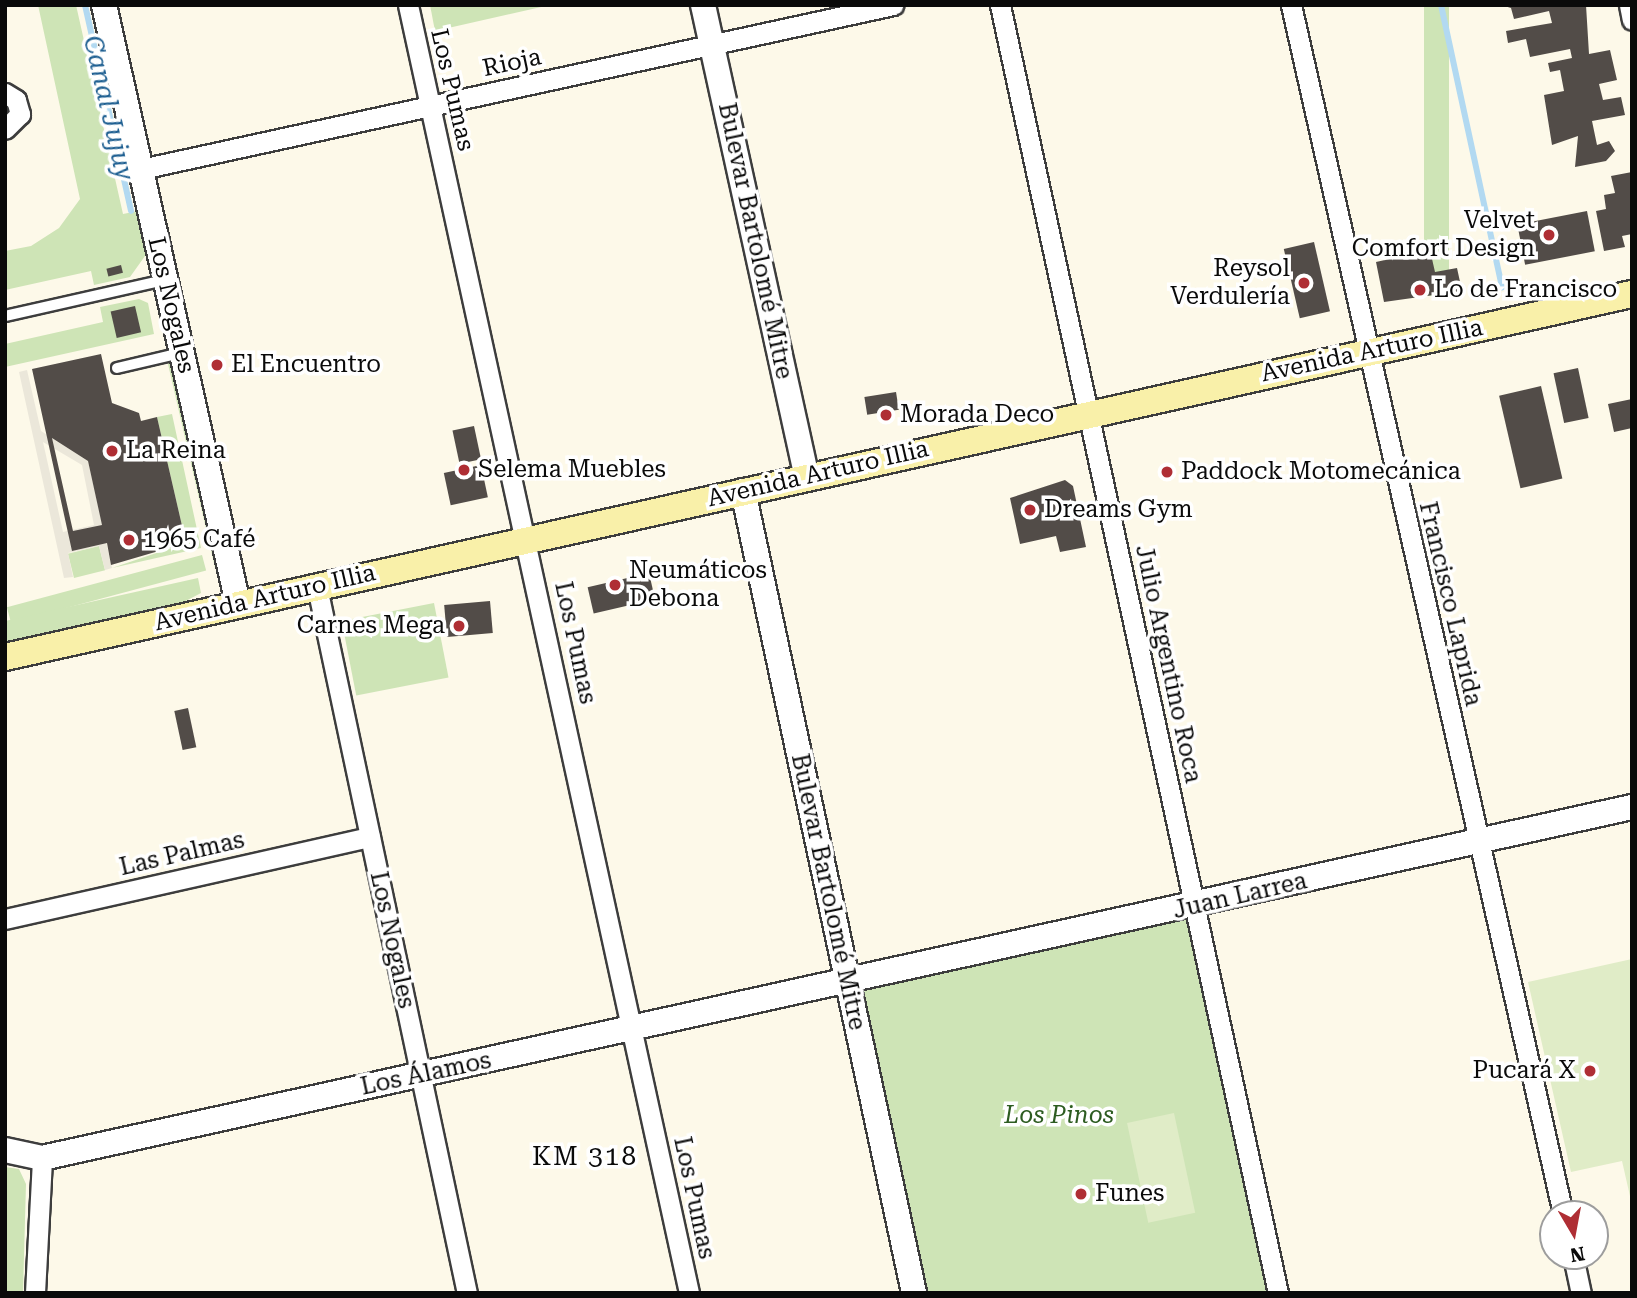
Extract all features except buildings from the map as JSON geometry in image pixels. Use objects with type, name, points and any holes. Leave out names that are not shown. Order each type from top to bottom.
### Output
[{"type":"main road","name":"Avenida Arturo Illia","points":[[5,657],[1632,294]]},
{"type":"street","name":"Los Nogales","points":[[104,5],[238,604]]},
{"type":"street","name":"Los Pumas","points":[[408,5],[527,540],[689,1293]]},
{"type":"street","name":"Bulevar Bartolomé Mitre","points":[[703,5],[807,477]]},
{"type":"street","name":"Rioja","points":[[141,170],[893,5]]},
{"type":"street","name":"Julio Argentino Roca","points":[[1000,5],[1278,1293]]},
{"type":"street","name":"Francisco Laprida","points":[[1291,5],[1560,1200]]},
{"type":"street","points":[[1629,5],[1632,20]]},
{"type":"street","points":[[5,93],[16,100],[20,114],[5,129]]},
{"type":"street","name":"Bulevar Bartolomé Mitre","points":[[743,491],[914,1293]]},
{"type":"street","name":"Los Nogales","points":[[317,587],[467,1293]]},
{"type":"street","name":"Juan Larrea","points":[[847,982],[1632,807]]},
{"type":"street","name":"Las Palmas","points":[[5,919],[370,837]]},
{"type":"street","name":"Los Álamos","points":[[5,1150],[42,1158],[847,982]]},
{"type":"street","points":[[35,1293],[42,1158]]},
{"type":"street","points":[[1576,1270],[1581,1293]]},
{"type":"lane","points":[[5,316],[166,280]]},
{"type":"lane","points":[[117,368],[182,353]]},
{"type":"green space","points":[[38,5],[76,5],[123,214],[138,211],[145,245],[145,256],[130,277],[94,285],[91,271],[5,290],[5,251],[31,246],[59,228],[80,199]]},
{"type":"green space","points":[[430,5],[550,5],[435,31]]},
{"type":"green space","points":[[1424,5],[1449,5],[1449,296],[1424,296]]},
{"type":"green space","points":[[139,299],[148,303],[154,334],[5,367],[5,344],[103,322],[100,307]]},
{"type":"green space","points":[[173,359],[221,566],[215,567],[167,360]]},
{"type":"green space","points":[[172,414],[201,548],[112,568],[186,543],[157,417]]},
{"type":"green space","points":[[99,546],[105,570],[74,578],[68,554]]},
{"type":"green space","points":[[202,555],[206,570],[11,623],[7,607]]},
{"type":"green space","points":[[198,578],[201,593],[178,605],[5,644],[5,621]]},
{"type":"green space","points":[[434,603],[449,678],[356,696],[342,621]]},
{"type":"green space","name":"Los Pinos","points":[[1195,906],[1278,1293],[914,1293],[847,982]]},
{"type":"green space","name":"Pucará X","points":[[1632,959],[1632,1205],[1622,1161],[1571,1172],[1528,982]]},
{"type":"green space","points":[[1174,1113],[1195,1213],[1148,1223],[1127,1123]]},
{"type":"green space","points":[[5,1167],[19,1169],[26,1184],[23,1293],[5,1293]]},
{"type":"shaded area","points":[[27,370],[41,431],[88,461],[112,568],[105,570],[99,546],[68,553],[73,577],[64,578],[19,372]],"holes":[[[43,442],[82,465],[94,525],[63,532]]]},
{"type":"waterway","name":"Canal Jujuy","points":[[85,5],[131,211]]},
{"type":"waterway","points":[[1441,5],[1502,287]]},
{"type":"place","name":"Velvet Comfort Design","points":[[1549,235]]},
{"type":"place","name":"Reysol Verdulería","points":[[1304,283]]},
{"type":"place","name":"Lo de Francisco","points":[[1420,290]]},
{"type":"place","name":"El Encuentro","points":[[217,365]]},
{"type":"place","name":"Morada Deco","points":[[886,415]]},
{"type":"place","name":"La Reina","points":[[112,451]]},
{"type":"place","name":"Selema Muebles","points":[[464,470]]},
{"type":"place","name":"Paddock Motomecánica","points":[[1167,472]]},
{"type":"place","name":"Dreams Gym","points":[[1030,510]]},
{"type":"place","name":"1965 Café","points":[[129,540]]},
{"type":"place","name":"Neumáticos Debona","points":[[615,585]]},
{"type":"place","name":"Carnes Mega","points":[[459,626]]},
{"type":"place","name":"Pucará X","points":[[1590,1071]]},
{"type":"place","name":"Funes","points":[[1081,1194]]},
{"type":"district","name":"KM 318","points":[[585,1157]]}]
